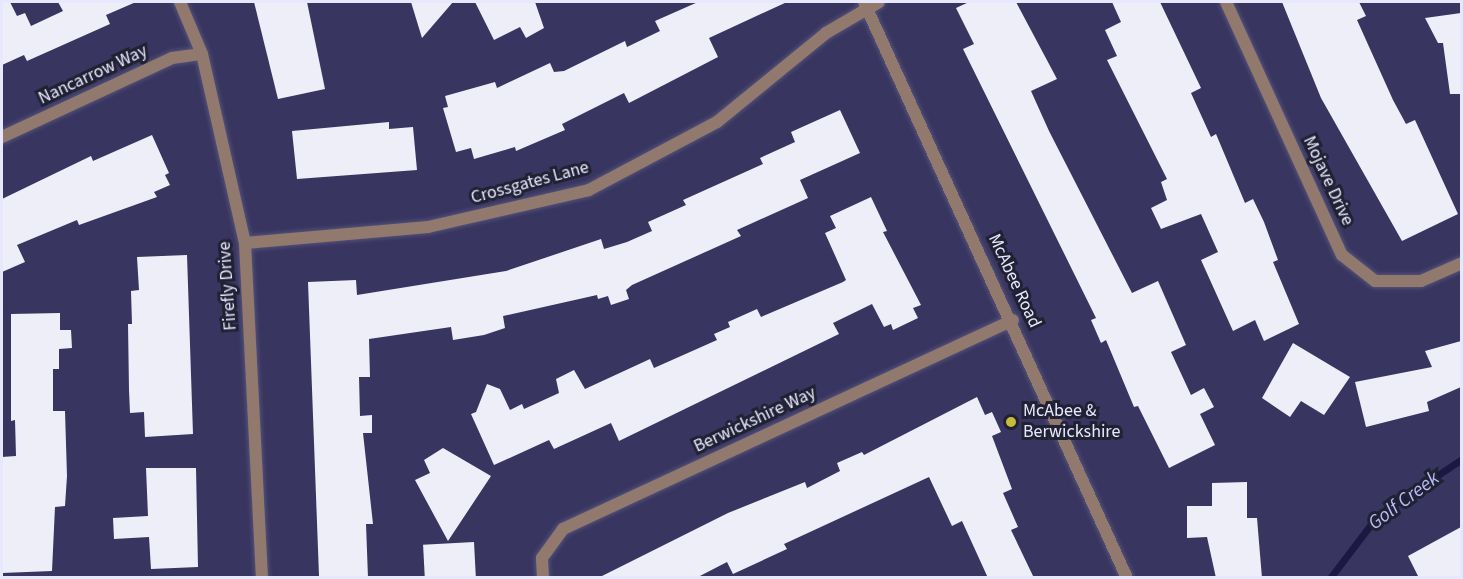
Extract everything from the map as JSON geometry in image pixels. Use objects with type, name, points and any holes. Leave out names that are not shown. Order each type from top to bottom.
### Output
[{"type":"street","name":"Firefly Drive","points":[[180,2],[202,54],[245,243],[262,578]]},
{"type":"street","name":"Crossgates Lane","points":[[245,243],[428,227],[589,190],[717,122],[826,33],[866,5],[879,2]]},
{"type":"street","name":"Mojave Drive","points":[[1226,2],[1342,255],[1375,281],[1421,281],[1461,263]]},
{"type":"street","name":"McAbee Road","points":[[866,5],[1013,320],[1127,578]]},
{"type":"street","name":"Nancarrow Way","points":[[2,137],[172,58],[202,54]]},
{"type":"street","name":"Berwickshire Way","points":[[543,578],[542,558],[563,529],[1013,320]]},
{"type":"building","points":[[2,2],[10,2],[17,16],[25,13],[31,26],[63,11],[58,2],[136,2],[106,15],[110,24],[27,61],[24,55],[2,65]]},
{"type":"building","points":[[254,2],[307,2],[325,89],[278,99]]},
{"type":"building","points":[[411,2],[453,2],[422,38]]},
{"type":"building","points":[[475,2],[535,2],[544,28],[526,38],[520,27],[494,40]]},
{"type":"building","points":[[698,2],[787,2],[709,38],[718,57],[629,103],[624,93],[562,124],[565,130],[516,151],[515,147],[474,159],[471,148],[456,152],[443,108],[448,107],[445,96],[495,82],[497,88],[550,63],[554,72],[564,71],[625,41],[627,47],[660,31],[655,21]]},
{"type":"building","points":[[969,2],[1016,2],[1057,79],[1031,91],[1049,131],[1132,293],[1158,281],[1186,345],[1171,352],[1191,395],[1204,388],[1214,407],[1200,414],[1215,445],[1169,468],[1138,406],[1134,407],[1106,340],[1101,343],[1091,320],[1096,318],[963,49],[974,44],[956,8]]},
{"type":"building","points":[[1112,2],[1160,2],[1201,88],[1191,93],[1211,137],[1216,134],[1245,203],[1253,199],[1264,222],[1278,260],[1273,262],[1299,324],[1264,341],[1255,320],[1233,331],[1201,260],[1218,252],[1201,214],[1161,229],[1151,208],[1167,200],[1161,182],[1167,179],[1107,60],[1117,56],[1105,30],[1121,22]]},
{"type":"building","points":[[1282,2],[1359,2],[1366,16],[1357,20],[1393,100],[1406,124],[1415,120],[1458,214],[1402,241],[1321,98]]},
{"type":"building","points":[[1461,13],[1461,94],[1450,94],[1443,43],[1438,43],[1425,18]]},
{"type":"building","points":[[840,110],[860,153],[800,180],[808,198],[737,230],[741,236],[632,285],[626,290],[629,299],[611,305],[608,296],[598,299],[597,295],[503,316],[505,328],[484,335],[453,340],[451,327],[369,339],[370,377],[359,377],[360,416],[372,415],[372,433],[363,433],[373,524],[366,524],[368,578],[319,576],[308,282],[356,280],[357,295],[506,271],[601,239],[604,249],[627,242],[652,231],[648,222],[686,205],[683,200],[763,164],[760,158],[795,142],[791,132]]},
{"type":"building","points":[[389,122],[389,129],[413,127],[417,170],[297,179],[292,131]]},
{"type":"building","points":[[152,135],[169,173],[165,175],[170,185],[154,192],[157,197],[79,225],[77,220],[17,245],[25,262],[2,272],[2,199],[91,156],[93,161]]},
{"type":"building","points":[[871,197],[887,231],[883,232],[921,305],[913,308],[918,318],[893,330],[891,324],[884,327],[872,304],[833,323],[839,334],[619,441],[611,423],[554,449],[549,440],[494,465],[471,414],[476,412],[487,384],[500,389],[510,410],[522,404],[524,409],[559,393],[556,379],[574,370],[585,389],[650,359],[654,368],[717,340],[714,334],[730,327],[728,322],[757,309],[761,317],[843,282],[846,280],[825,233],[836,228],[830,216]]},
{"type":"building","points":[[187,255],[193,434],[145,437],[144,412],[130,413],[128,324],[132,324],[131,291],[139,290],[137,257]]},
{"type":"building","points":[[60,313],[60,330],[71,330],[72,348],[59,349],[59,369],[53,369],[53,411],[65,411],[67,476],[65,506],[55,507],[52,571],[2,573],[2,457],[16,456],[15,420],[11,421],[11,314]]},
{"type":"building","points":[[1461,341],[1461,387],[1427,402],[1429,411],[1366,427],[1355,382],[1432,367],[1425,351]]},
{"type":"building","points":[[1293,343],[1350,377],[1324,415],[1301,401],[1290,417],[1262,398]]},
{"type":"building","points":[[977,397],[985,415],[992,412],[1001,432],[992,436],[1012,489],[1003,493],[1018,527],[1011,530],[1034,578],[988,578],[962,521],[952,526],[929,477],[784,544],[787,549],[733,574],[727,562],[696,578],[598,578],[728,513],[805,482],[807,488],[840,471],[837,463],[862,452],[864,455]]},
{"type":"building","points":[[443,448],[491,476],[448,541],[415,480],[430,473],[424,460]]},
{"type":"building","points":[[146,468],[196,468],[198,567],[151,569],[149,537],[114,539],[113,518],[148,516]]},
{"type":"building","points":[[1247,482],[1247,518],[1257,518],[1262,578],[1216,578],[1207,537],[1187,538],[1187,506],[1212,506],[1212,483]]},
{"type":"building","points":[[1461,527],[1461,578],[1419,578],[1408,556]]},
{"type":"building","points":[[474,542],[476,578],[425,578],[423,545]]},
{"type":"waterway","name":"Golf Creek","points":[[1330,578],[1378,515],[1462,459]]},
{"type":"place","name":"McAbee & Berwickshire","points":[[1011,422]]}]
